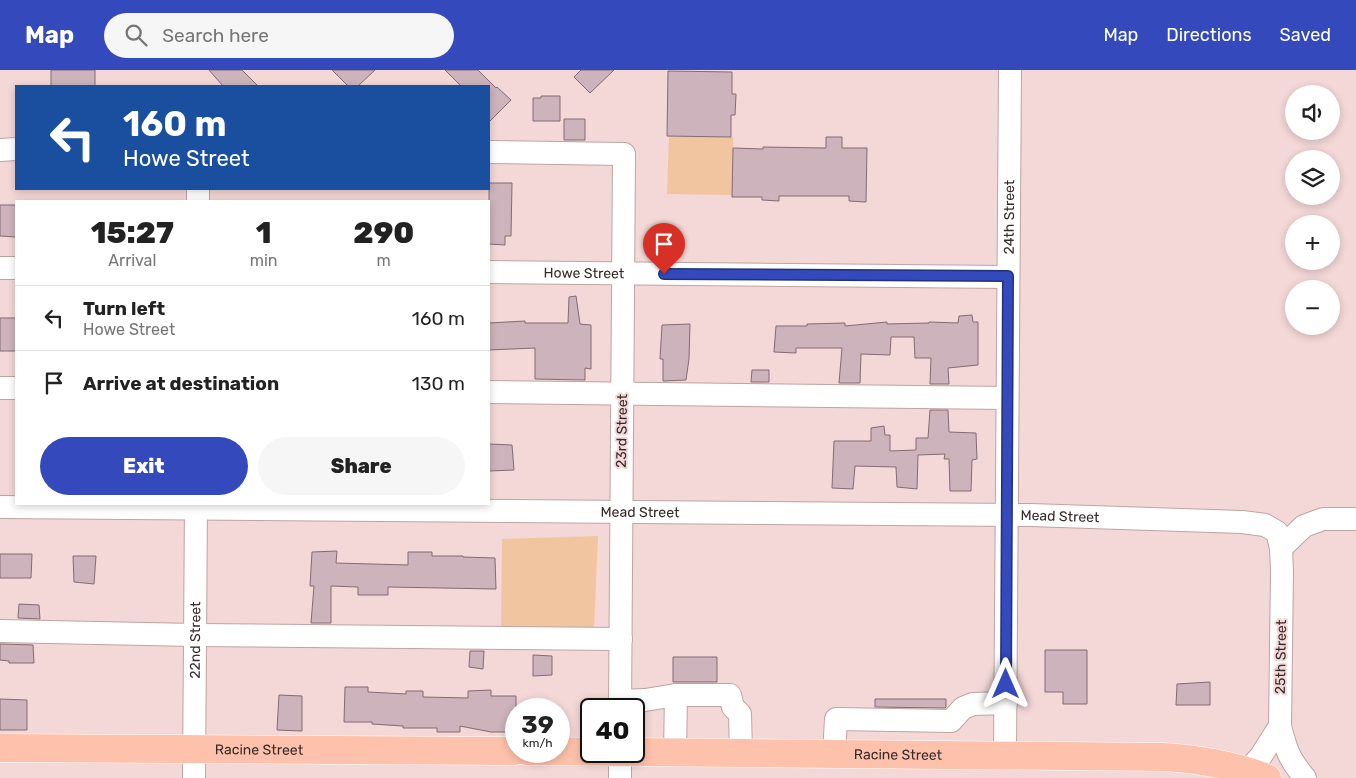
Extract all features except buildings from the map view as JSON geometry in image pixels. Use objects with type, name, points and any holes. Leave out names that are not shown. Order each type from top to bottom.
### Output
[{"type":"main road","name":"Racine Street","points":[[0,748],[505,751]]},
{"type":"main road","name":"Racine Street","points":[[645,757],[675,753],[741,753],[1181,758],[1210,761],[1257,774]]},
{"type":"street","name":"24th Street","points":[[1006,755],[1010,70]]},
{"type":"street","points":[[0,150],[15,150]]},
{"type":"street","name":"23rd Street","points":[[490,152],[624,154],[620,698]]},
{"type":"street","points":[[0,268],[15,268]]},
{"type":"street","name":"Howe Street","points":[[490,272],[1008,276]]},
{"type":"street","points":[[0,388],[15,388]]},
{"type":"street","points":[[490,392],[1007,398]]},
{"type":"street","name":"Mead Street","points":[[0,507],[196,506],[1006,516],[1242,522],[1265,525],[1279,540]]},
{"type":"street","name":"22nd Street","points":[[194,778],[196,506]]},
{"type":"street","points":[[1279,540],[1304,526],[1323,519],[1356,519]]},
{"type":"street","name":"25th Street","points":[[1279,540],[1282,571],[1280,726]]},
{"type":"street","points":[[0,631],[621,640]]},
{"type":"street","points":[[675,753],[676,695]]},
{"type":"street","points":[[645,700],[676,695],[730,695],[733,707],[740,714],[741,753]]},
{"type":"street","points":[[951,755],[951,721],[962,708],[973,704],[1006,703]]},
{"type":"street","points":[[834,754],[836,720],[951,721]]},
{"type":"street","points":[[1257,774],[1261,756],[1280,726]]},
{"type":"street","points":[[1280,726],[1289,755],[1305,778]]},
{"type":"shaded area","points":[[669,136],[733,137],[734,195],[667,194]]},
{"type":"shaded area","points":[[598,536],[594,629],[501,626],[502,539]]},
{"type":"route","points":[[664,274],[1008,276],[1006,684]]}]
